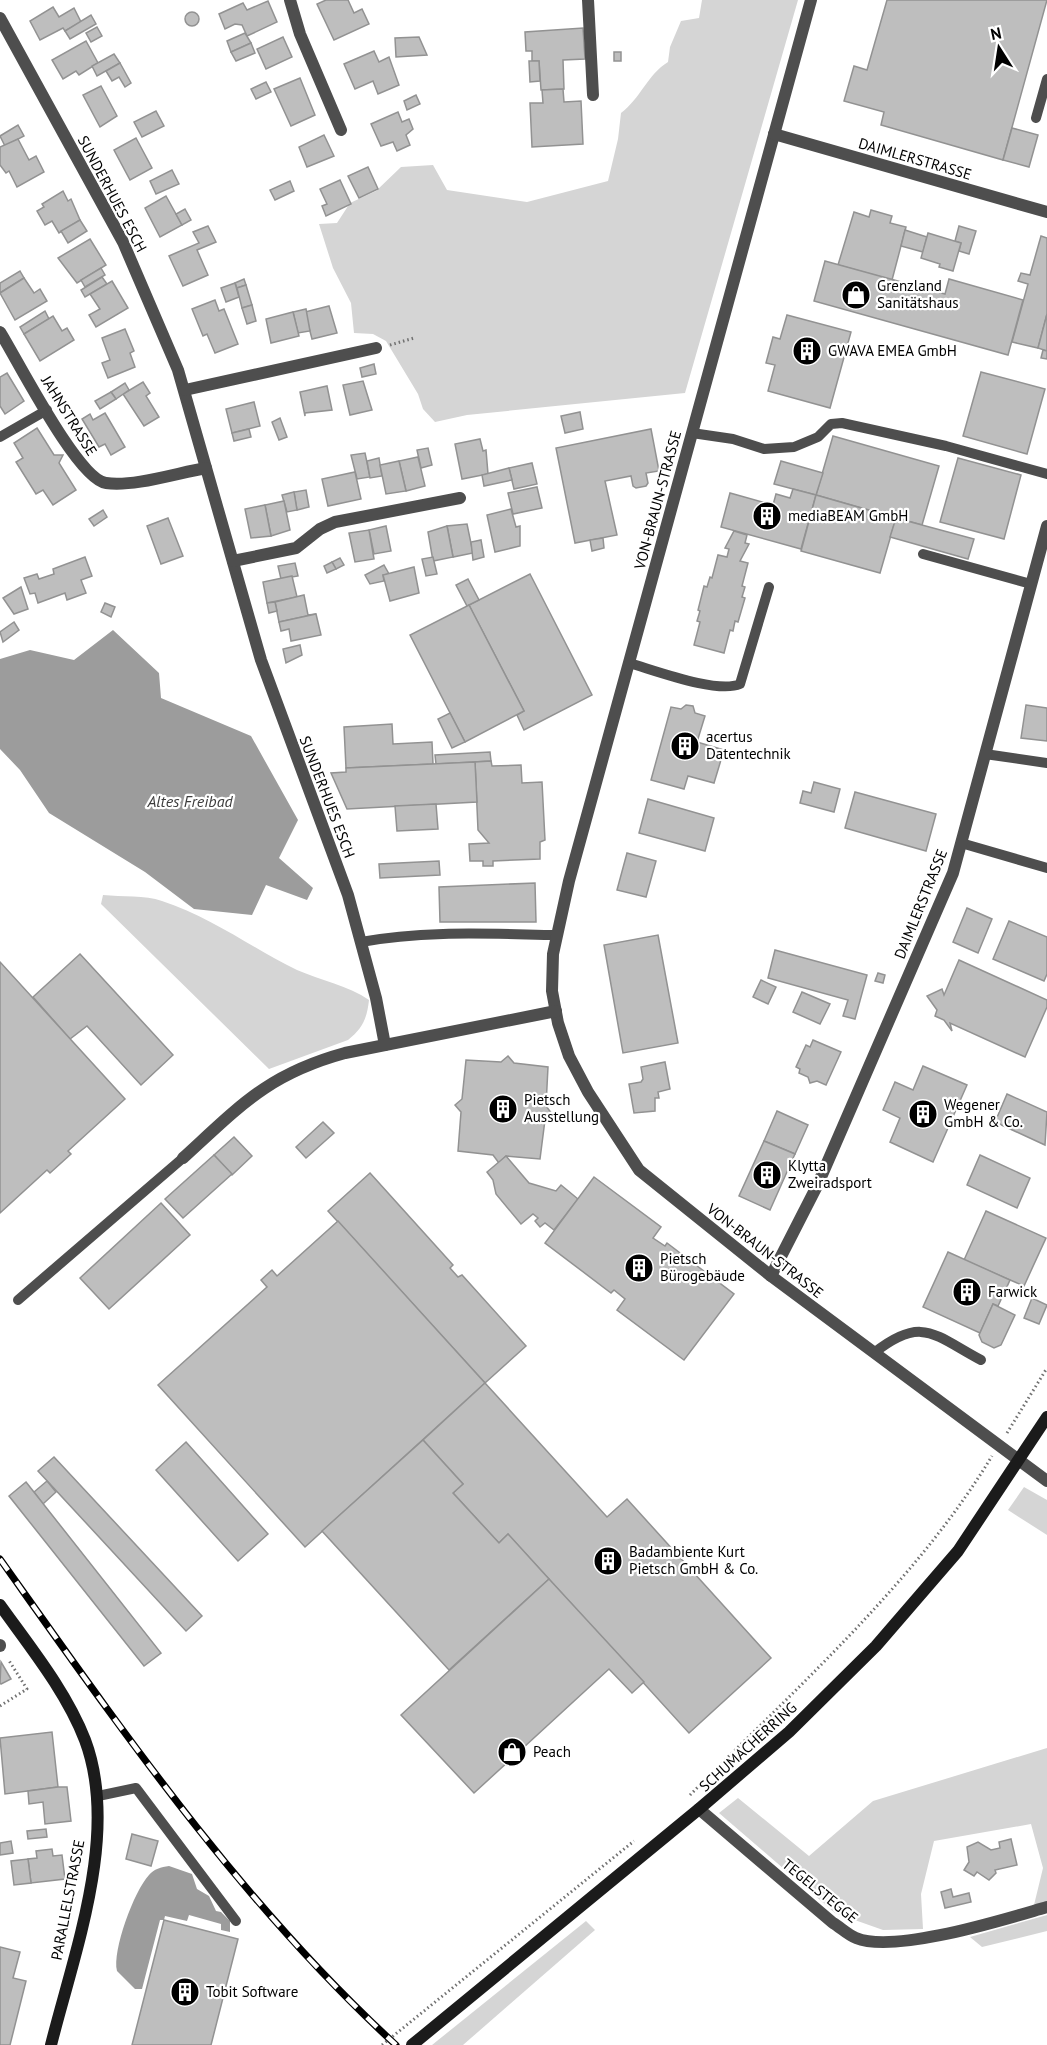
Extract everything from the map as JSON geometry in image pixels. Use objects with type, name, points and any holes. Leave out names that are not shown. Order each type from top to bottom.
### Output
[{"type":"main road","name":"SCHUMACHERRING","points":[[412,2045],[789,1732],[876,1647],[958,1551],[1020,1461],[1047,1417]]},
{"type":"main road","name":"PARALLELSTRASSE","points":[[0,1605],[55,1683],[85,1740],[98,1796],[96,1850],[85,1906],[51,2045]]},
{"type":"street","points":[[290,0],[300,34],[341,129]]},
{"type":"street","points":[[588,0],[593,95]]},
{"type":"street","name":"VON-BRAUN-STRASSE","points":[[811,0],[629,663],[557,935],[553,954],[552,991],[556,1011],[574,1065],[588,1092],[639,1170],[771,1276],[1047,1481]]},
{"type":"street","name":"SUNDERHUES ESCH","points":[[0,18],[123,242],[160,324],[185,390],[261,660],[330,842],[361,942],[385,1045]]},
{"type":"street","name":"DAIMLERSTRASSE","points":[[774,134],[1047,212]]},
{"type":"street","name":"JAHNSTRASSE","points":[[0,332],[79,463],[91,477],[105,483],[206,468]]},
{"type":"street","points":[[185,390],[376,348]]},
{"type":"street","points":[[233,561],[296,548],[320,529],[335,522],[460,498]]},
{"type":"street","name":"DAIMLERSTRASSE","points":[[771,1276],[818,1184],[953,873],[1031,584],[1043,557],[1047,526]]},
{"type":"street","points":[[183,1158],[250,1098],[285,1074],[311,1062],[556,1011]]},
{"type":"street","name":"TEGELSTEGGE","points":[[699,1809],[833,1923],[856,1938],[878,1943],[918,1938],[984,1925],[1047,1907]]},
{"type":"lane","points":[[1036,118],[1047,79]]},
{"type":"lane","points":[[0,437],[46,410]]},
{"type":"lane","points":[[692,433],[733,439],[764,449],[794,447],[818,437],[831,424],[842,423],[946,446],[1047,474]]},
{"type":"lane","points":[[923,554],[1031,584]]},
{"type":"lane","points":[[629,663],[709,684],[732,687],[740,684],[769,587]]},
{"type":"lane","points":[[985,754],[1047,763]]},
{"type":"lane","points":[[961,843],[1047,868]]},
{"type":"lane","points":[[361,942],[387,937],[479,933],[557,935]]},
{"type":"lane","points":[[18,1300],[183,1158]]},
{"type":"lane","points":[[874,1353],[900,1334],[915,1330],[930,1333],[981,1360]]},
{"type":"lane","points":[[98,1796],[136,1788],[236,1921]]},
{"type":"path","points":[[376,348],[414,338]]},
{"type":"path","points":[[687,1798],[832,1652],[917,1560],[976,1483],[1047,1368]]},
{"type":"path","points":[[0,1646],[27,1689],[0,1706]]},
{"type":"path","points":[[382,2045],[640,1835]]},
{"type":"shaded area","points":[[702,0],[798,0],[685,393],[467,415],[435,422],[423,409],[418,394],[386,341],[373,334],[354,333],[351,303],[333,268],[319,224],[337,223],[350,203],[376,191],[401,167],[433,165],[447,190],[527,202],[608,181],[618,139],[621,113],[634,101],[655,73],[668,62],[670,47],[681,21],[699,18]]},
{"type":"shaded area","points":[[103,895],[162,901],[197,915],[297,970],[353,991],[369,1000],[363,1022],[348,1040],[269,1069],[101,904]]},
{"type":"shaded area","points":[[1024,1487],[1047,1500],[1047,1535],[1008,1510]]},
{"type":"shaded area","points":[[1047,1748],[1047,1902],[1034,1905],[1043,1868],[1031,1824],[934,1841],[921,1894],[923,1929],[883,1930],[835,1913],[719,1813],[738,1798],[809,1856],[873,1801]]},
{"type":"shaded area","points":[[1047,1915],[1047,1931],[982,1947],[970,1937]]},
{"type":"shaded area","points":[[586,1921],[595,1930],[463,2045],[432,2045]]},
{"type":"water","name":"Altes Freibad","points":[[113,630],[159,673],[161,698],[251,736],[298,820],[279,858],[313,888],[307,900],[266,885],[252,915],[194,909],[145,872],[49,813],[20,770],[0,749],[0,659],[30,650],[74,660]]},
{"type":"water","points":[[169,1866],[192,1874],[197,1889],[209,1896],[216,1911],[221,1912],[230,1921],[230,1932],[221,1930],[221,1924],[189,1915],[187,1921],[165,1916],[164,1920],[160,1920],[142,1989],[135,1989],[117,1971],[116,1962],[121,1936],[131,1907],[143,1883],[153,1871]]},
{"type":"building","points":[[326,0],[348,0],[354,13],[362,9],[369,24],[334,40],[317,4]]},
{"type":"building","points":[[887,0],[1047,0],[1003,160],[881,125],[884,112],[844,101],[854,66],[867,70]]},
{"type":"building","points":[[268,1],[277,22],[247,36],[242,25],[235,24],[225,29],[219,14],[243,3],[247,10]]},
{"type":"building","points":[[53,7],[59,17],[74,8],[81,22],[65,31],[63,28],[40,40],[30,21]]},
{"type":"building","points":[[192,12],[197,14],[199,19],[197,24],[192,26],[187,24],[185,19],[187,14]]},
{"type":"building","points":[[91,15],[96,24],[70,39],[65,31]]},
{"type":"building","points":[[97,27],[102,36],[91,42],[86,33]]},
{"type":"building","points":[[583,28],[585,59],[563,60],[564,89],[541,90],[539,61],[532,61],[532,51],[526,51],[525,32]]},
{"type":"building","points":[[245,33],[251,43],[231,52],[227,41]]},
{"type":"building","points":[[283,37],[292,57],[266,69],[257,49]]},
{"type":"building","points":[[419,37],[427,55],[396,57],[395,38]]},
{"type":"building","points":[[86,41],[98,63],[79,75],[76,71],[63,79],[52,60]]},
{"type":"building","points":[[251,43],[255,53],[236,61],[231,52]]},
{"type":"building","points":[[374,51],[379,62],[389,57],[399,85],[378,94],[373,81],[355,89],[344,64]]},
{"type":"building","points":[[614,52],[621,52],[621,61],[614,61]]},
{"type":"building","points":[[114,54],[120,63],[97,76],[92,66]]},
{"type":"building","points":[[529,61],[539,61],[540,81],[530,82]]},
{"type":"building","points":[[120,63],[131,83],[125,87],[119,77],[112,81],[106,71]]},
{"type":"building","points":[[300,78],[315,115],[291,126],[274,89]]},
{"type":"building","points":[[266,82],[271,92],[256,99],[251,89]]},
{"type":"building","points":[[101,86],[117,116],[100,127],[83,95]]},
{"type":"building","points":[[563,89],[564,102],[581,101],[583,144],[532,147],[530,103],[543,103],[542,90]]},
{"type":"building","points":[[416,95],[420,104],[407,110],[404,101]]},
{"type":"building","points":[[156,111],[164,126],[142,137],[134,122]]},
{"type":"building","points":[[398,112],[402,122],[409,119],[413,129],[406,135],[410,145],[397,151],[393,142],[381,146],[371,124]]},
{"type":"building","points":[[18,125],[24,136],[5,146],[0,136]]},
{"type":"building","points":[[1012,128],[1038,135],[1029,167],[1003,160]]},
{"type":"building","points":[[324,135],[334,156],[307,167],[299,147]]},
{"type":"building","points":[[136,138],[152,168],[130,180],[114,150]]},
{"type":"building","points":[[18,139],[29,160],[36,156],[44,172],[17,187],[9,171],[6,173],[0,165],[0,147]]},
{"type":"building","points":[[368,167],[378,189],[359,198],[348,176]]},
{"type":"building","points":[[172,170],[179,184],[156,194],[150,181]]},
{"type":"building","points":[[340,180],[351,204],[326,216],[322,206],[327,204],[320,189]]},
{"type":"building","points":[[290,181],[294,191],[275,200],[270,190]]},
{"type":"building","points":[[63,191],[68,201],[71,199],[80,220],[59,233],[52,221],[45,225],[37,211],[44,207],[42,204]]},
{"type":"building","points":[[166,196],[182,225],[160,237],[145,208]]},
{"type":"building","points":[[185,209],[191,220],[182,225],[176,214]]},
{"type":"building","points":[[871,210],[892,216],[890,223],[906,227],[892,280],[838,265],[854,212],[869,217]]},
{"type":"building","points":[[80,220],[87,231],[68,243],[61,231]]},
{"type":"building","points":[[208,226],[216,242],[197,250],[208,275],[183,286],[169,256],[199,243],[193,232]]},
{"type":"building","points":[[959,226],[976,231],[969,254],[959,251],[961,243],[955,241]]},
{"type":"building","points":[[905,230],[927,237],[923,252],[901,246]]},
{"type":"building","points":[[928,233],[961,243],[953,271],[921,258]]},
{"type":"building","points":[[1041,236],[1047,238],[1047,314],[1038,348],[1012,342],[1028,284],[1018,281],[1021,273],[1030,275]]},
{"type":"building","points":[[90,239],[106,265],[77,283],[58,258]]},
{"type":"building","points":[[825,261],[945,294],[949,279],[1023,300],[1008,355],[814,301]]},
{"type":"building","points":[[101,268],[105,275],[85,287],[81,280]]},
{"type":"building","points":[[20,271],[24,278],[0,293],[0,283]]},
{"type":"building","points":[[102,277],[107,284],[85,297],[81,290]]},
{"type":"building","points":[[24,278],[34,293],[40,289],[47,301],[15,320],[0,293]]},
{"type":"building","points":[[244,279],[246,285],[237,288],[235,283]]},
{"type":"building","points":[[112,281],[128,308],[96,327],[89,315],[100,309],[90,294]]},
{"type":"building","points":[[235,283],[239,297],[226,302],[221,288]]},
{"type":"building","points":[[246,285],[252,305],[242,308],[237,288]]},
{"type":"building","points":[[215,300],[219,311],[224,309],[238,344],[215,353],[207,334],[203,336],[192,309]]},
{"type":"building","points":[[252,305],[256,321],[247,324],[242,308]]},
{"type":"building","points":[[329,306],[337,333],[312,339],[305,312]]},
{"type":"building","points":[[306,309],[310,331],[298,333],[293,312]]},
{"type":"building","points":[[45,311],[49,319],[24,334],[20,327]]},
{"type":"building","points":[[293,312],[299,336],[271,343],[266,319]]},
{"type":"building","points":[[1047,314],[1047,351],[1038,348]]},
{"type":"building","name":"GWAVA EMEA GmbH","points":[[787,315],[851,332],[830,408],[768,391],[775,365],[766,363],[773,337],[780,339]]},
{"type":"building","points":[[53,316],[62,331],[67,328],[74,340],[40,361],[24,334]]},
{"type":"building","points":[[125,329],[134,351],[130,353],[135,367],[108,378],[102,363],[110,360],[102,338]]},
{"type":"building","points":[[1043,350],[1047,351],[1047,359],[1041,358]]},
{"type":"building","points":[[374,364],[376,374],[362,377],[360,368]]},
{"type":"building","points":[[981,372],[1045,389],[1027,454],[963,436]]},
{"type":"building","points":[[7,373],[24,401],[5,414],[0,406],[0,377]]},
{"type":"building","points":[[363,381],[372,410],[350,415],[343,385]]},
{"type":"building","points":[[143,382],[150,393],[146,396],[159,417],[144,426],[123,394]]},
{"type":"building","points":[[125,383],[129,390],[116,399],[111,392]]},
{"type":"building","points":[[327,386],[332,410],[305,413],[305,416],[300,392]]},
{"type":"building","points":[[111,392],[116,399],[100,409],[95,401]]},
{"type":"building","points":[[254,402],[260,426],[232,433],[226,409]]},
{"type":"building","points":[[580,412],[583,429],[565,433],[561,416]]},
{"type":"building","points":[[105,413],[125,447],[111,455],[105,444],[99,447],[82,419],[90,414],[93,420]]},
{"type":"building","points":[[280,418],[287,437],[279,440],[272,422]]},
{"type":"building","points":[[37,428],[54,455],[63,455],[59,463],[76,490],[53,505],[43,490],[36,494],[16,462],[23,458],[14,443]]},
{"type":"building","points":[[249,429],[251,437],[234,441],[232,433]]},
{"type":"building","points":[[651,429],[659,471],[646,473],[648,483],[646,486],[636,488],[633,486],[631,476],[605,481],[617,535],[575,543],[556,448]]},
{"type":"building","points":[[833,436],[939,466],[922,525],[816,495]]},
{"type":"building","points":[[480,439],[483,451],[486,450],[488,474],[462,479],[455,444]]},
{"type":"building","points":[[428,448],[432,465],[421,468],[417,450]]},
{"type":"building","points":[[365,453],[370,477],[357,479],[351,455]]},
{"type":"building","points":[[418,457],[425,486],[406,491],[399,461]]},
{"type":"building","points":[[379,458],[382,476],[370,478],[367,461]]},
{"type":"building","points":[[958,458],[1021,475],[1004,539],[940,522]]},
{"type":"building","points":[[399,461],[406,491],[386,494],[380,465]]},
{"type":"building","points":[[781,461],[823,473],[816,495],[774,484]]},
{"type":"building","points":[[532,463],[537,484],[514,489],[509,468]]},
{"type":"building","points":[[509,468],[512,480],[484,486],[482,475]]},
{"type":"building","points":[[355,472],[361,499],[328,506],[322,479]]},
{"type":"building","points":[[537,487],[542,508],[513,514],[508,493]]},
{"type":"building","name":"mediaBEAM GmbH","points":[[793,489],[816,495],[801,549],[721,527],[730,493],[773,505],[776,494],[790,498]]},
{"type":"building","points":[[306,490],[309,507],[297,510],[294,492]]},
{"type":"building","points":[[294,492],[297,510],[287,512],[282,495]]},
{"type":"building","points":[[816,495],[896,518],[880,573],[801,551]]},
{"type":"building","points":[[284,501],[290,530],[271,536],[265,505]]},
{"type":"building","points":[[265,505],[271,536],[251,538],[245,509]]},
{"type":"building","points":[[511,509],[516,527],[520,526],[520,546],[495,552],[487,515]]},
{"type":"building","points":[[103,510],[107,517],[94,526],[89,519]]},
{"type":"building","points":[[168,518],[183,556],[161,564],[147,526]]},
{"type":"building","points":[[896,518],[974,539],[968,559],[890,537]]},
{"type":"building","points":[[467,524],[473,553],[453,557],[447,526]]},
{"type":"building","points":[[386,526],[391,551],[374,554],[369,530]]},
{"type":"building","points":[[447,526],[453,557],[433,561],[428,532]]},
{"type":"building","points":[[369,530],[374,559],[355,562],[349,533]]},
{"type":"building","points":[[734,531],[747,535],[745,543],[749,544],[740,561],[748,563],[742,586],[745,587],[742,597],[745,598],[738,622],[735,621],[733,631],[730,630],[724,653],[694,645],[700,622],[697,621],[700,611],[698,610],[704,586],[707,587],[710,577],[712,578],[718,555],[727,557],[729,549],[725,548]]},
{"type":"building","points":[[603,538],[604,548],[592,551],[590,540]]},
{"type":"building","points":[[481,540],[484,557],[473,560],[471,542]]},
{"type":"building","points":[[85,557],[92,576],[81,580],[86,593],[67,600],[65,593],[38,603],[35,593],[30,594],[24,578],[37,574],[39,579],[54,574],[53,569]]},
{"type":"building","points":[[433,557],[437,574],[426,576],[422,559]]},
{"type":"building","points":[[340,558],[344,565],[336,569],[332,562]]},
{"type":"building","points":[[332,562],[336,569],[327,573],[324,566]]},
{"type":"building","points":[[295,563],[298,576],[281,579],[278,566]]},
{"type":"building","points":[[384,565],[389,574],[383,575],[384,581],[370,584],[365,575]]},
{"type":"building","points":[[414,567],[419,593],[390,601],[383,575]]},
{"type":"building","points":[[530,574],[592,695],[524,730],[517,715],[524,711],[469,605]]},
{"type":"building","points":[[292,576],[297,597],[267,603],[263,582]]},
{"type":"building","points":[[468,579],[479,600],[467,606],[456,585]]},
{"type":"building","points":[[21,587],[28,609],[14,614],[3,598]]},
{"type":"building","points":[[304,595],[308,615],[316,614],[279,622],[275,602]]},
{"type":"building","points":[[275,602],[277,611],[269,613],[267,603]]},
{"type":"building","points":[[105,603],[115,607],[111,617],[101,612]]},
{"type":"building","points":[[469,605],[524,711],[465,742],[410,635]]},
{"type":"building","points":[[316,614],[321,635],[291,641],[289,629],[281,631],[279,622]]},
{"type":"building","points":[[14,622],[19,630],[3,642],[0,632]]},
{"type":"building","points":[[300,645],[302,655],[286,663],[283,649]]},
{"type":"building","name":"acertus Datentechnik","points":[[686,705],[693,706],[695,713],[705,716],[697,742],[724,750],[714,783],[688,776],[684,789],[651,780],[671,707],[681,709]]},
{"type":"building","points":[[1026,705],[1047,708],[1047,741],[1021,738]]},
{"type":"building","points":[[450,713],[465,742],[452,748],[438,719]]},
{"type":"building","points":[[392,724],[393,744],[432,742],[433,764],[346,768],[344,727]]},
{"type":"building","points":[[490,752],[491,761],[436,764],[435,755]]},
{"type":"building","points":[[491,761],[492,766],[521,765],[522,783],[542,782],[545,840],[540,842],[540,859],[493,861],[493,866],[483,866],[483,861],[470,861],[469,844],[489,843],[478,830],[475,762]]},
{"type":"building","points":[[475,762],[477,802],[347,809],[331,773],[346,772],[346,768]]},
{"type":"building","points":[[814,782],[840,789],[834,812],[800,803],[803,791],[811,793]]},
{"type":"building","points":[[855,792],[936,814],[926,851],[845,828]]},
{"type":"building","points":[[648,799],[714,818],[705,851],[639,833]]},
{"type":"building","points":[[436,804],[438,829],[397,831],[395,806]]},
{"type":"building","points":[[627,853],[656,861],[646,897],[617,890]]},
{"type":"building","points":[[439,861],[440,875],[380,878],[379,864]]},
{"type":"building","points":[[535,883],[536,922],[440,922],[439,887]]},
{"type":"building","points":[[967,908],[992,919],[978,953],[953,942]]},
{"type":"building","points":[[1009,921],[1047,937],[1047,974],[1044,981],[993,959]]},
{"type":"building","points":[[658,935],[678,1043],[623,1053],[604,945]]},
{"type":"building","points":[[775,950],[867,975],[855,1019],[843,1016],[848,1000],[768,978]]},
{"type":"building","points":[[80,954],[173,1055],[141,1085],[87,1026],[70,1039],[33,997]]},
{"type":"building","points":[[959,960],[1047,1000],[1047,1007],[1025,1057],[950,1023],[952,1031],[944,1020],[935,1016],[937,1010],[927,996],[942,989],[944,995]]},
{"type":"building","points":[[0,962],[125,1099],[68,1151],[71,1154],[50,1173],[47,1170],[0,1213]]},
{"type":"building","points":[[878,973],[885,975],[883,983],[875,981]]},
{"type":"building","points":[[761,980],[776,987],[768,1004],[753,997]]},
{"type":"building","points":[[802,992],[830,1004],[820,1024],[793,1012]]},
{"type":"building","points":[[813,1040],[841,1052],[826,1085],[817,1081],[810,1083],[808,1077],[799,1073],[800,1069],[796,1067],[806,1045],[810,1047]]},
{"type":"building","name":"Pietsch Ausstellung","points":[[508,1056],[514,1063],[548,1067],[546,1106],[552,1114],[545,1120],[540,1159],[506,1156],[499,1163],[493,1155],[458,1151],[461,1112],[455,1105],[462,1099],[466,1060],[501,1062]]},
{"type":"building","points":[[665,1062],[670,1089],[658,1092],[659,1098],[655,1098],[655,1111],[634,1113],[629,1084],[641,1082],[643,1079],[641,1067]]},
{"type":"building","name":"Wegener GmbH & Co.","points":[[923,1066],[967,1085],[933,1162],[890,1142],[900,1118],[883,1110],[895,1082],[913,1090]]},
{"type":"building","points":[[1007,1094],[1047,1112],[1045,1145],[995,1122]]},
{"type":"building","points":[[777,1111],[808,1125],[795,1154],[764,1141]]},
{"type":"building","points":[[323,1122],[334,1133],[306,1158],[296,1147]]},
{"type":"building","points":[[234,1137],[252,1156],[232,1175],[214,1155]]},
{"type":"building","name":"Klytta Zweiradsport","points":[[764,1141],[795,1154],[770,1210],[739,1196]]},
{"type":"building","points":[[214,1155],[232,1174],[183,1218],[165,1199]]},
{"type":"building","points":[[980,1155],[1030,1178],[1017,1208],[967,1185]]},
{"type":"building","points":[[506,1156],[529,1183],[556,1191],[561,1185],[578,1199],[554,1230],[545,1223],[540,1227],[535,1221],[538,1218],[533,1214],[521,1224],[496,1194],[493,1180],[487,1172]]},
{"type":"building","points":[[370,1173],[453,1265],[450,1268],[458,1277],[462,1275],[526,1346],[485,1383],[328,1211]]},
{"type":"building","name":"Pietsch Bürogebäude","points":[[594,1177],[661,1227],[653,1238],[665,1246],[667,1243],[734,1294],[684,1360],[617,1310],[625,1299],[614,1290],[611,1293],[545,1243]]},
{"type":"building","points":[[161,1203],[190,1235],[109,1309],[80,1278]]},
{"type":"building","points":[[986,1211],[1046,1238],[1024,1286],[964,1260]]},
{"type":"building","points":[[338,1221],[485,1383],[305,1547],[158,1385],[267,1287],[261,1280],[272,1270],[277,1276]]},
{"type":"building","name":"Farwick","points":[[948,1252],[1010,1280],[998,1306],[993,1304],[980,1333],[923,1307]]},
{"type":"building","points":[[1032,1298],[1047,1305],[1039,1324],[1024,1318]]},
{"type":"building","points":[[993,1304],[1015,1315],[1001,1345],[994,1348],[982,1342],[979,1335]]},
{"type":"building","name":"Badambiente Kurt Pietsch GmbH & Co.","points":[[485,1383],[607,1517],[627,1499],[771,1658],[689,1733],[508,1534],[499,1543],[453,1493],[463,1484],[423,1440]]},
{"type":"building","points":[[423,1440],[463,1484],[453,1493],[499,1543],[508,1534],[549,1579],[449,1670],[322,1531]]},
{"type":"building","points":[[186,1442],[268,1534],[238,1561],[156,1470]]},
{"type":"building","points":[[54,1457],[202,1616],[186,1631],[38,1471]]},
{"type":"building","points":[[47,1481],[56,1492],[43,1504],[34,1492]]},
{"type":"building","points":[[26,1482],[161,1653],[144,1666],[9,1496]]},
{"type":"building","points":[[549,1579],[644,1682],[632,1693],[609,1669],[474,1793],[401,1715]]},
{"type":"building","points":[[1,1662],[11,1679],[1,1684],[0,1683]]},
{"type":"building","points":[[52,1732],[58,1787],[5,1794],[0,1738]]},
{"type":"building","points":[[67,1787],[71,1821],[45,1824],[43,1802],[29,1804],[28,1791]]},
{"type":"building","points":[[46,1829],[47,1837],[28,1839],[27,1831]]},
{"type":"building","points":[[132,1834],[158,1841],[151,1866],[126,1859]]},
{"type":"building","points":[[1011,1839],[1017,1865],[995,1870],[996,1873],[989,1880],[977,1872],[974,1876],[964,1870],[969,1862],[967,1847],[978,1842],[991,1850],[1000,1848],[999,1842]]},
{"type":"building","points":[[11,1841],[13,1853],[0,1855],[0,1843]]},
{"type":"building","points":[[52,1849],[53,1856],[62,1855],[65,1879],[31,1883],[28,1859],[37,1858],[36,1851]]},
{"type":"building","points":[[28,1859],[31,1883],[14,1885],[11,1861]]},
{"type":"building","points":[[951,1889],[953,1897],[969,1893],[971,1902],[945,1908],[941,1892]]},
{"type":"building","name":"Tobit Software","points":[[164,1920],[238,1939],[211,2045],[132,2045]]},
{"type":"building","points":[[0,1947],[20,1952],[13,1978],[26,1981],[10,2045],[0,2045]]},
{"type":"railway","points":[[0,1559],[91,1687],[234,1874],[339,1990],[396,2045]]},
{"type":"place","name":"Grenzland Sanitätshaus","points":[[856,295]]},
{"type":"place","name":"GWAVA EMEA GmbH","points":[[807,351]]},
{"type":"place","name":"mediaBEAM GmbH","points":[[767,516]]},
{"type":"place","name":"acertus Datentechnik","points":[[685,746]]},
{"type":"place","name":"Pietsch Ausstellung","points":[[503,1109]]},
{"type":"place","name":"Wegener GmbH & Co.","points":[[923,1114]]},
{"type":"place","name":"Klytta Zweiradsport","points":[[767,1175]]},
{"type":"place","name":"Pietsch Bürogebäude","points":[[639,1268]]},
{"type":"place","name":"Farwick","points":[[967,1292]]},
{"type":"place","name":"Badambiente Kurt Pietsch GmbH & Co.","points":[[608,1561]]},
{"type":"place","name":"Peach","points":[[512,1752]]},
{"type":"place","name":"Tobit Software","points":[[185,1992]]}]
